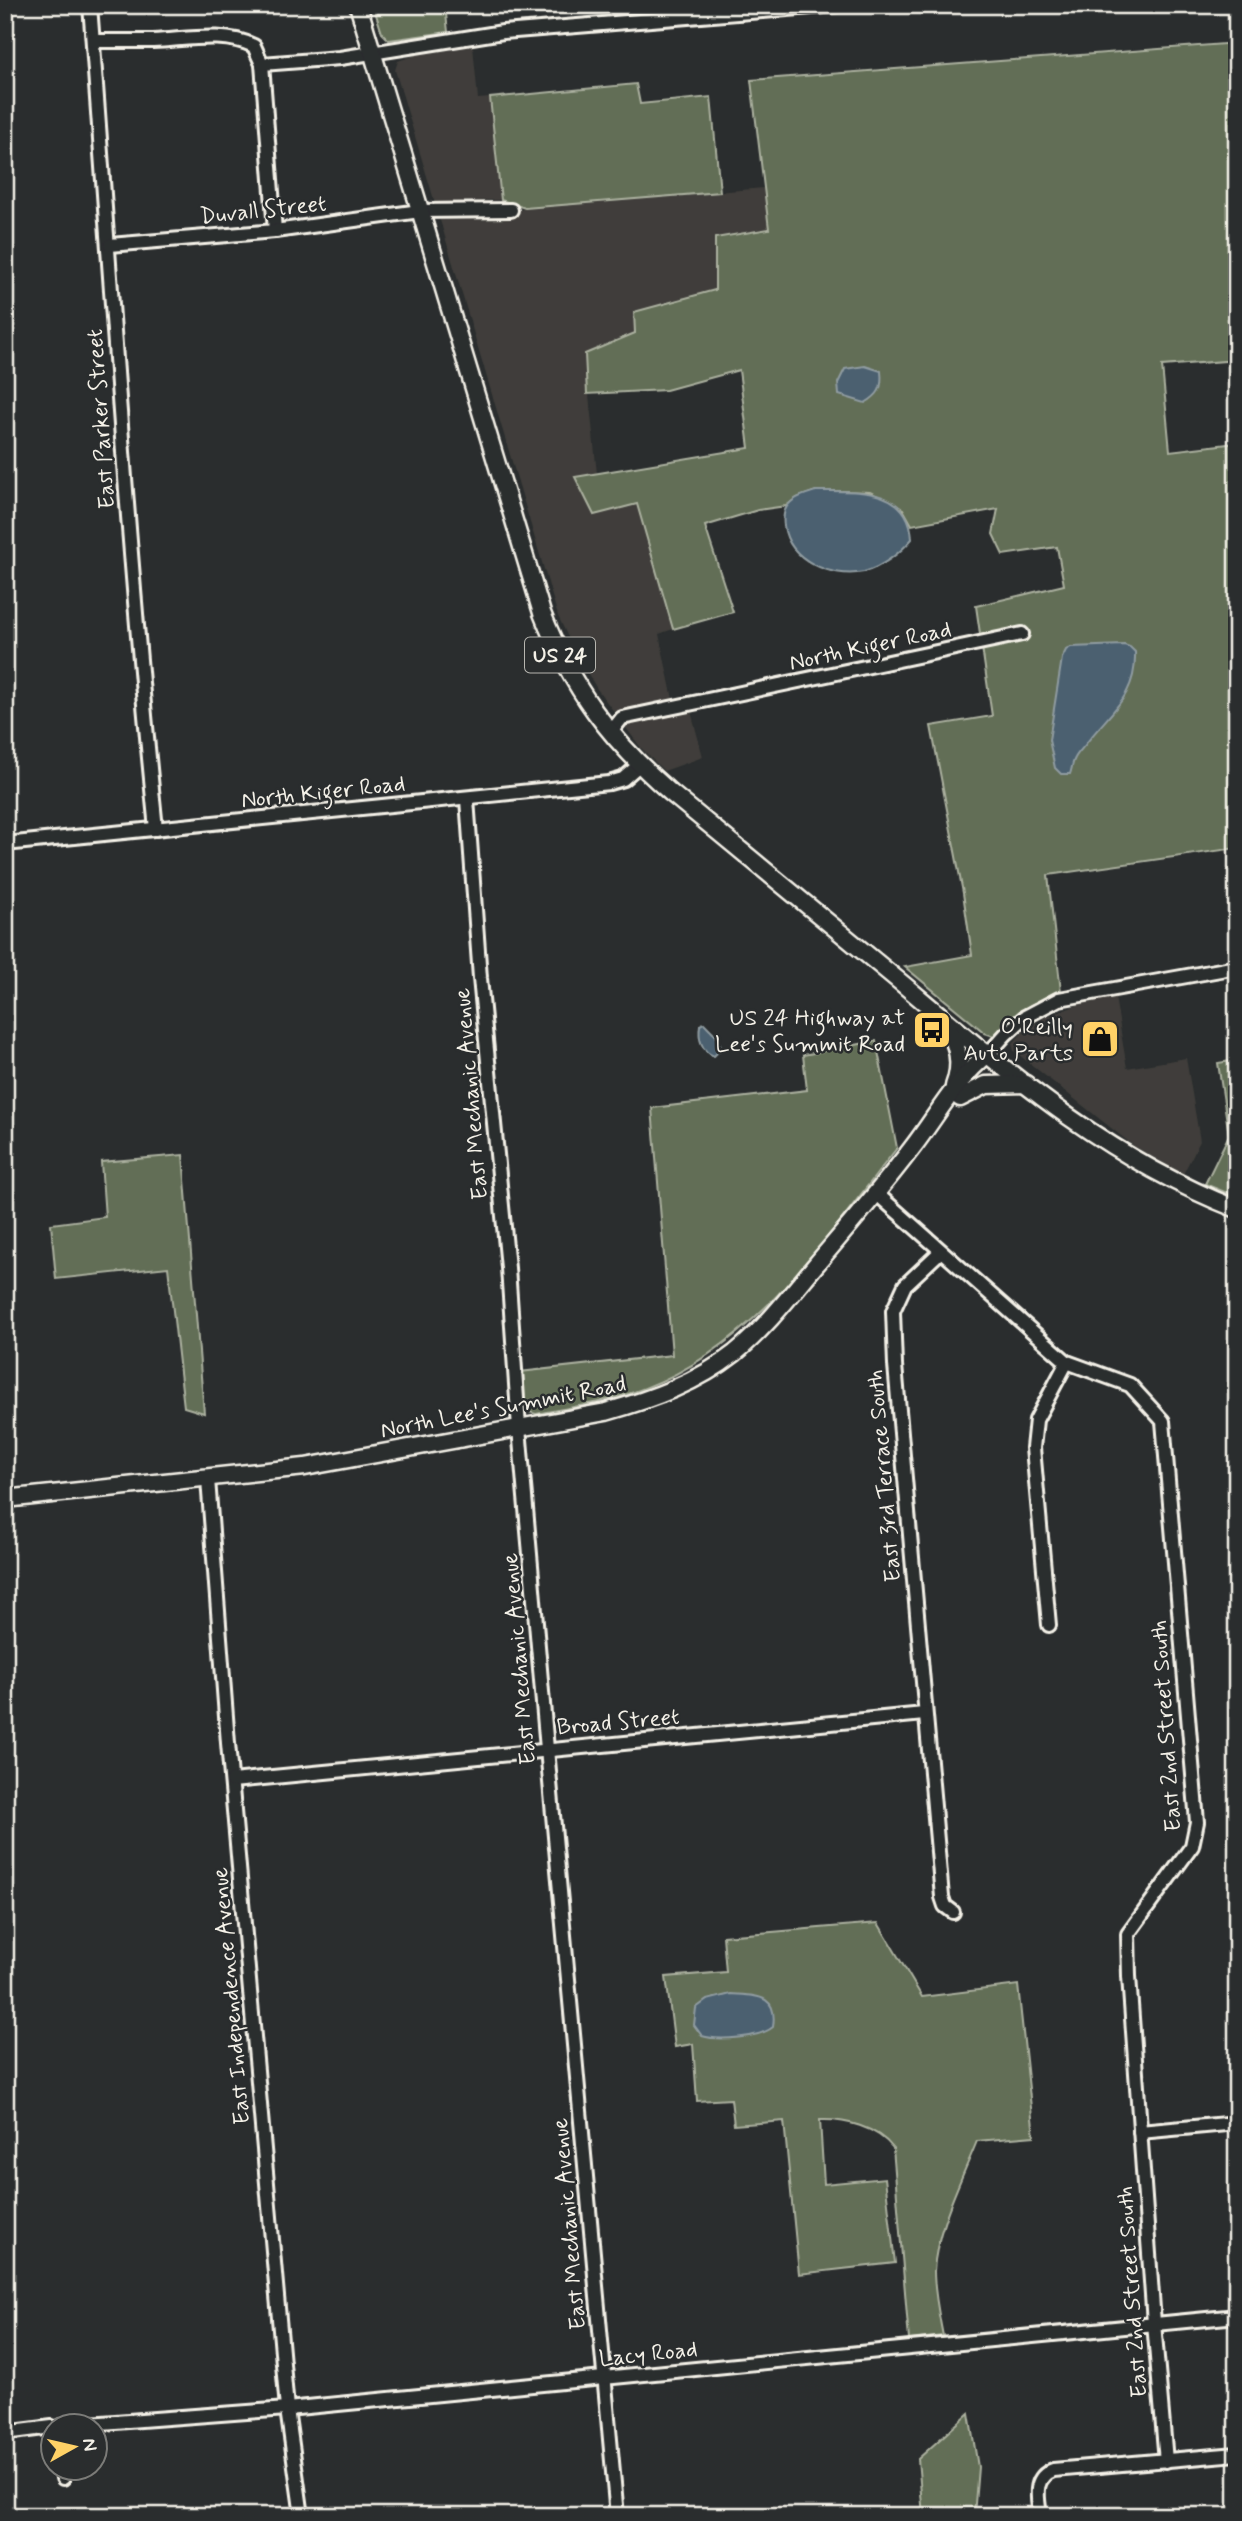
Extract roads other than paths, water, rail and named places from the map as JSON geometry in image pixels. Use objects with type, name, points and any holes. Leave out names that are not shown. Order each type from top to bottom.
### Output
[{"type":"main road","name":"US 24","points":[[358,5],[542,613],[574,682],[610,733],[639,765],[1059,1111],[1105,1143],[1171,1179],[1237,1209]]},
{"type":"main road","points":[[945,1019],[959,1054],[956,1094],[986,1085],[1026,1084]]},
{"type":"main road","name":"North Lee's Summit Road","points":[[5,1499],[305,1467],[519,1429],[648,1401],[692,1381],[733,1354],[760,1331],[933,1121],[950,1110],[956,1094],[982,1070],[988,1054]]},
{"type":"street","name":"East Parker Street","points":[[90,5],[110,244],[136,631],[156,829]]},
{"type":"street","points":[[262,64],[340,58],[503,32],[837,5]]},
{"type":"street","points":[[93,41],[211,38],[242,40],[254,46],[262,64],[275,231]]},
{"type":"street","name":"Duvall Street","points":[[110,244],[275,231],[420,211],[511,210]]},
{"type":"street","name":"North Kiger Road","points":[[610,733],[622,718],[1022,634]]},
{"type":"street","name":"North Kiger Road","points":[[5,844],[608,783],[623,779],[639,765]]},
{"type":"street","name":"East Mechanic Avenue","points":[[467,799],[480,978],[508,1268],[519,1429],[617,2516]]},
{"type":"street","points":[[988,1054],[1025,1017],[1059,999],[1237,967]]},
{"type":"street","name":"East 2nd Street South","points":[[876,1193],[1067,1362],[1130,1385],[1163,1421],[1197,1822],[1192,1846],[1128,1934],[1154,2323],[1167,2461]]},
{"type":"street","name":"East 3rd Terrace South","points":[[940,1252],[905,1285],[893,1311],[895,1365],[942,1897],[953,1912]]},
{"type":"street","points":[[1049,1625],[1032,1448],[1036,1420],[1067,1362]]},
{"type":"street","name":"East Independence Avenue","points":[[208,1479],[288,2409],[300,2509]]},
{"type":"street","name":"Broad Street","points":[[232,1781],[925,1714]]},
{"type":"street","points":[[1140,2132],[1237,2123]]},
{"type":"street","name":"Lacy Road","points":[[108,2423],[288,2409],[1237,2316]]},
{"type":"street","points":[[5,2433],[38,2429]]},
{"type":"street","points":[[1040,2516],[1037,2488],[1041,2477],[1053,2470],[1237,2454]]},
{"type":"water","points":[[865,366],[881,371],[881,386],[877,394],[865,403],[839,395],[838,383],[845,369]]},
{"type":"water","points":[[816,491],[863,492],[891,501],[902,510],[909,522],[912,539],[890,559],[864,572],[838,573],[814,564],[794,549],[784,526],[784,518],[785,510],[791,502]]},
{"type":"water","points":[[1124,645],[1135,652],[1134,668],[1126,693],[1077,755],[1070,774],[1061,774],[1055,768],[1049,740],[1062,658],[1071,647]]},
{"type":"water","points":[[704,1023],[715,1034],[721,1046],[714,1056],[701,1044],[700,1025]]},
{"type":"water","points":[[731,1994],[764,1999],[772,2008],[773,2027],[759,2034],[739,2038],[702,2036],[694,2025],[696,2008],[707,2000]]},
{"type":"place","name":"US 24 Highway at Lee's Summit Road","points":[[932,1030]]},
{"type":"place","name":"O'Reilly Auto Parts","points":[[1100,1039]]}]
